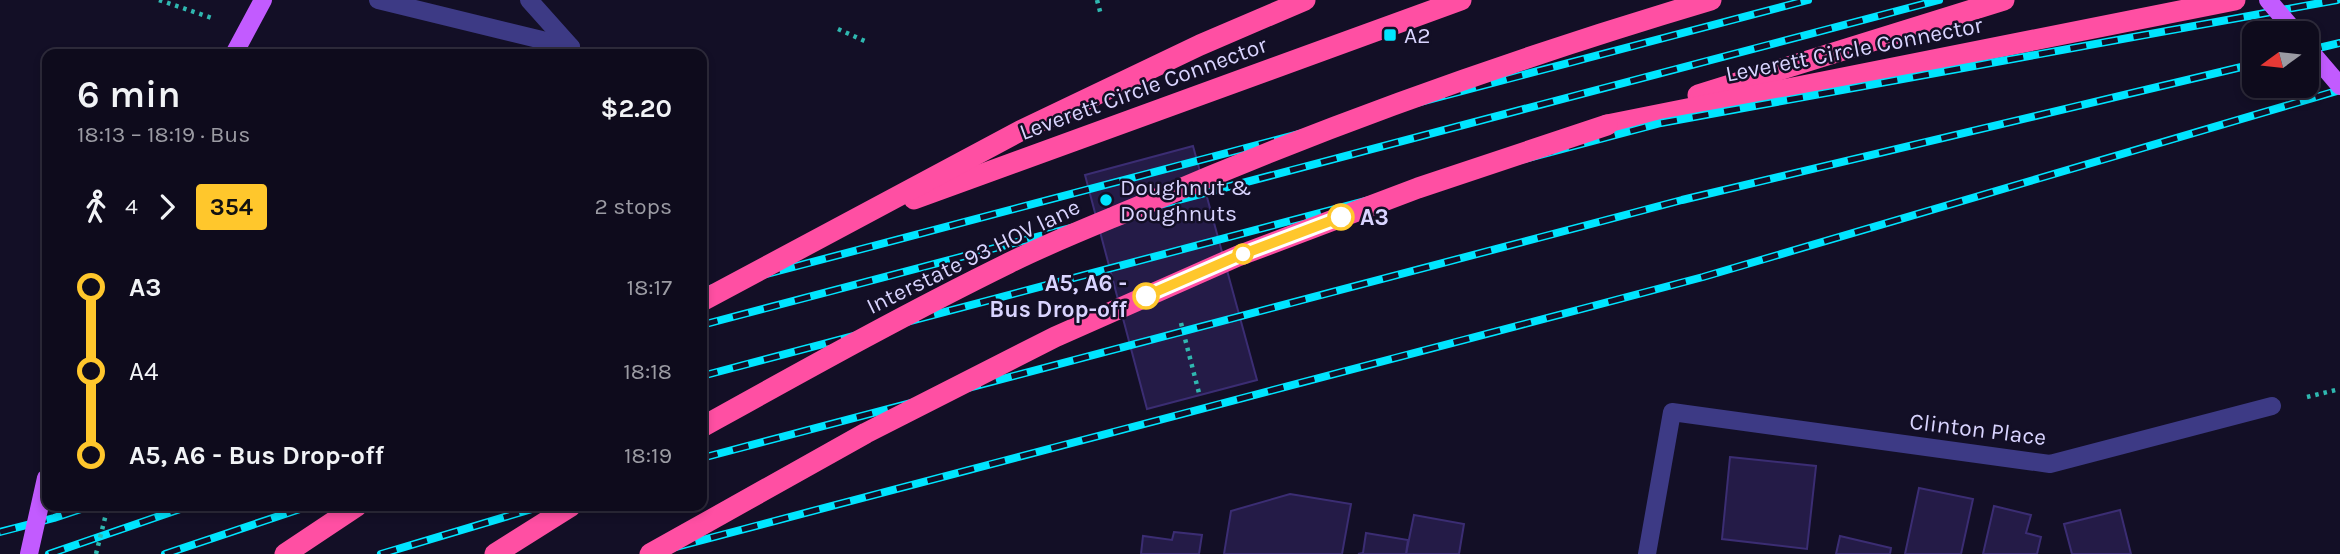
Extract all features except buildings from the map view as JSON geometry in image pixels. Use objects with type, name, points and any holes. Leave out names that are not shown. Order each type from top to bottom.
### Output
[{"type":"highway","points":[[707,298],[1020,131],[1200,45],[1305,0]]},
{"type":"highway","name":"Leverett Circle Connector","points":[[843,225],[1461,0]]},
{"type":"highway","name":"Interstate 93 HOV lane","points":[[707,424],[1010,262],[1201,180],[1395,103],[1586,37],[1712,0]]},
{"type":"highway","points":[[650,554],[866,433],[1055,337],[1251,251],[1418,188],[1606,125],[2004,0]]},
{"type":"highway","name":"Leverett Circle Connector","points":[[1606,125],[2235,0]]},
{"type":"highway","points":[[285,554],[350,511]]},
{"type":"highway","points":[[495,554],[563,511]]},
{"type":"main road","points":[[237,49],[263,0]]},
{"type":"main road","points":[[2268,0],[2286,21]]},
{"type":"main road","points":[[2319,61],[2340,86]]},
{"type":"main road","points":[[29,554],[42,498]]},
{"type":"street","points":[[386,1],[570,47],[529,0]]},
{"type":"street","name":"Clinton Place","points":[[1647,554],[1672,412],[2050,464],[2272,406]]},
{"type":"path","points":[[159,0],[212,19]]},
{"type":"path","points":[[1097,0],[1101,15]]},
{"type":"path","points":[[838,29],[867,42]]},
{"type":"path","points":[[96,554],[107,511]]},
{"type":"railway","points":[[707,290],[1808,0]]},
{"type":"railway","points":[[707,324],[1939,0]]},
{"type":"railway","points":[[707,375],[1661,123],[2337,0]]},
{"type":"railway","points":[[2319,48],[2340,43]]},
{"type":"railway","points":[[707,457],[1682,200],[2242,67]]},
{"type":"railway","points":[[649,554],[1703,277],[2340,90]]},
{"type":"railway","points":[[0,532],[75,511]]},
{"type":"railway","points":[[49,554],[174,511]]},
{"type":"railway","points":[[165,554],[294,511]]},
{"type":"railway","points":[[381,554],[525,511]]},
{"type":"bus line","name":"354","points":[[1146,296],[1238,256],[1341,217]]},
{"type":"place","name":"A2","points":[[1390,35]]},
{"type":"place","name":"Doughnut & Doughnuts","points":[[1106,200]]},
{"type":"place","name":"A3","points":[[1341,217]]},
{"type":"place","name":"A5, A6 - Bus Drop-off","points":[[1146,296]]}]
